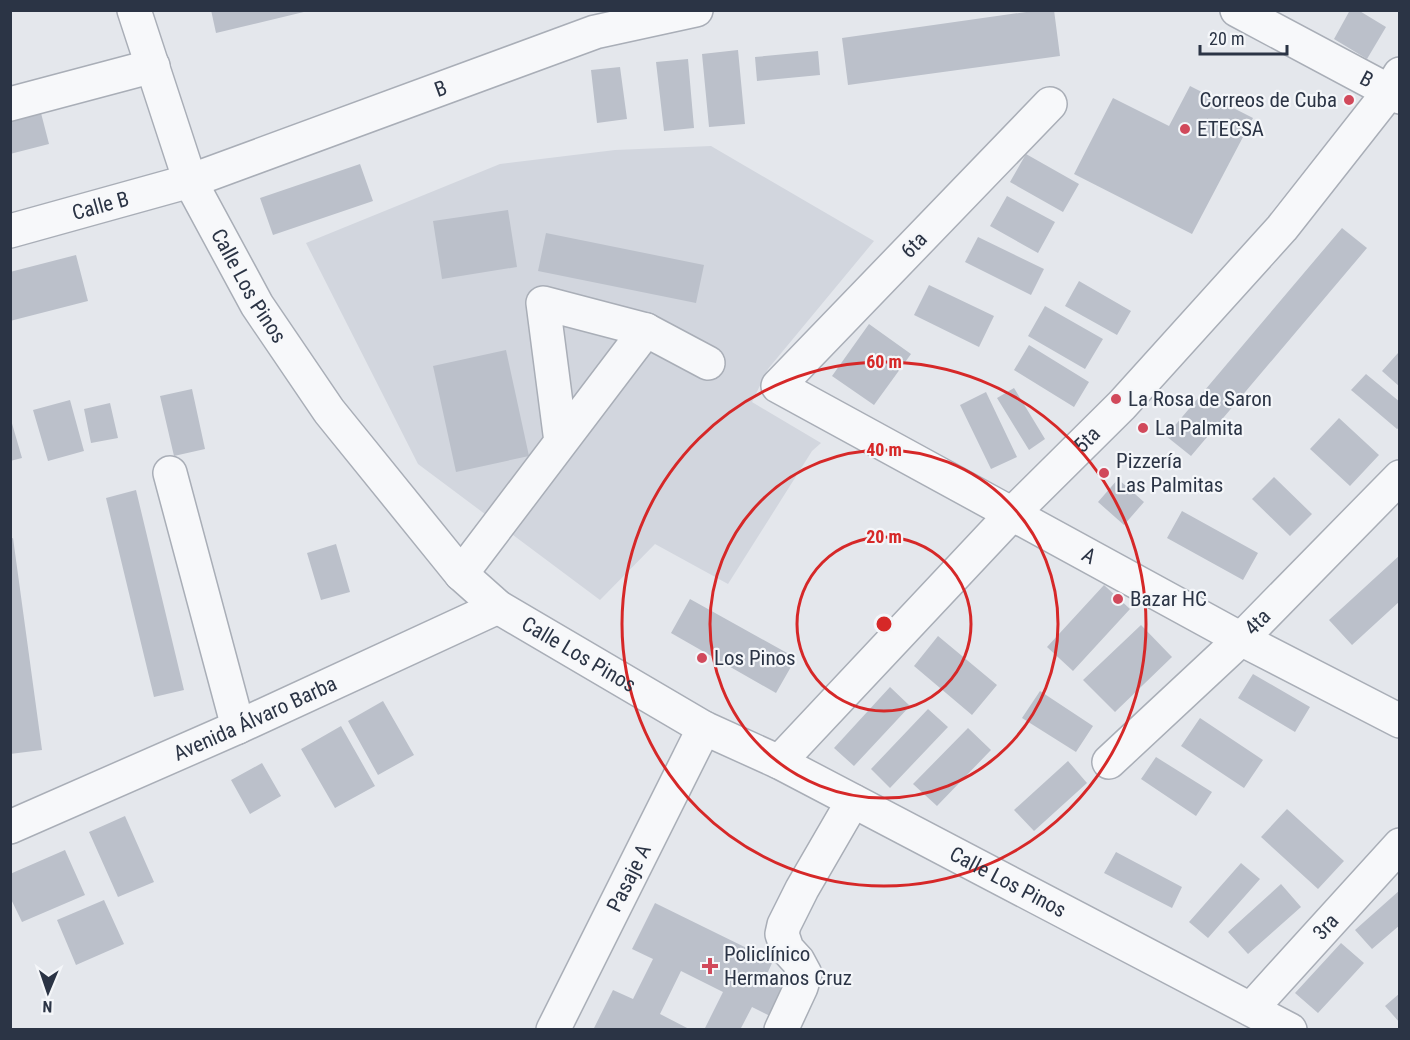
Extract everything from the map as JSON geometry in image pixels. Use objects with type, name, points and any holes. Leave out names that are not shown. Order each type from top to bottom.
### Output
[{"type":"street","name":"Calle Los Pinos","points":[[134,10],[190,181],[257,305],[329,411],[461,574],[498,607],[704,728],[779,762],[1290,1029]]},
{"type":"street","name":"B","points":[[190,181],[595,32],[696,10]]},
{"type":"street","name":"B","points":[[1237,10],[1396,88]]},
{"type":"street","points":[[10,104],[153,66]]},
{"type":"street","name":"5ta","points":[[779,762],[1012,514],[1122,405],[1282,228],[1396,88]]},
{"type":"street","name":"6ta","points":[[778,386],[1050,104]]},
{"type":"street","name":"Calle B","points":[[10,231],[190,181]]},
{"type":"street","points":[[561,442],[543,303],[646,330],[708,363]]},
{"type":"street","points":[[461,574],[646,330]]},
{"type":"street","name":"A","points":[[778,386],[1241,639],[1400,721]]},
{"type":"street","points":[[170,473],[238,727]]},
{"type":"street","name":"4ta","points":[[1109,762],[1241,639],[1400,477]]},
{"type":"street","name":"Avenida Álvaro Barba","points":[[10,827],[238,727],[498,607]]},
{"type":"street","name":"Pasaje A","points":[[553,1029],[704,728]]},
{"type":"street","points":[[781,1029],[805,974],[798,961],[787,949],[782,934],[784,925],[801,889],[853,801]]},
{"type":"street","name":"3ra","points":[[1251,1009],[1400,845]]},
{"type":"shaded area","points":[[711,146],[874,241],[768,369],[752,402],[821,443],[812,451],[728,584],[655,544],[600,600],[418,464],[306,243],[500,164],[615,150]]},
{"type":"building","points":[[211,10],[308,10],[308,11],[216,33]]},
{"type":"building","points":[[1040,10],[1054,10],[1060,56],[848,85],[842,38]]},
{"type":"building","points":[[1350,10],[1358,10],[1386,27],[1367,59],[1334,39]]},
{"type":"building","points":[[738,50],[745,124],[709,127],[702,54]]},
{"type":"building","points":[[818,51],[820,75],[757,81],[755,57]]},
{"type":"building","points":[[688,59],[694,128],[664,131],[656,62]]},
{"type":"building","points":[[620,67],[627,119],[597,123],[591,70]]},
{"type":"building","points":[[1190,86],[1253,118],[1192,234],[1074,174],[1113,98],[1169,126]]},
{"type":"building","points":[[41,113],[49,144],[10,154],[10,121]]},
{"type":"building","points":[[1026,154],[1079,184],[1063,212],[1010,182]]},
{"type":"building","points":[[360,164],[373,201],[273,235],[260,198]]},
{"type":"building","points":[[1007,196],[1055,222],[1038,253],[990,226]]},
{"type":"building","points":[[508,210],[517,267],[442,279],[433,221]]},
{"type":"building","points":[[1342,228],[1367,248],[1191,456],[1166,436]]},
{"type":"building","points":[[546,233],[704,265],[696,303],[538,271]]},
{"type":"building","points":[[978,237],[1044,269],[1031,295],[965,262]]},
{"type":"building","points":[[76,255],[88,301],[10,321],[10,272]]},
{"type":"building","points":[[1079,281],[1131,311],[1117,335],[1065,306]]},
{"type":"building","points":[[929,285],[994,316],[979,347],[914,315]]},
{"type":"building","points":[[1045,306],[1103,339],[1085,369],[1028,336]]},
{"type":"building","points":[[869,324],[911,354],[874,405],[832,376]]},
{"type":"building","points":[[1029,345],[1089,382],[1074,407],[1014,370]]},
{"type":"building","points":[[506,350],[529,456],[456,472],[433,366]]},
{"type":"building","points":[[1398,353],[1400,354],[1400,387],[1382,371]]},
{"type":"building","points":[[1366,374],[1400,402],[1400,427],[1397,429],[1351,390]]},
{"type":"building","points":[[1014,388],[1045,439],[1029,450],[997,398]]},
{"type":"building","points":[[192,389],[205,449],[174,456],[160,396]]},
{"type":"building","points":[[986,392],[1017,457],[991,469],[960,405]]},
{"type":"building","points":[[70,400],[84,451],[48,461],[33,410]]},
{"type":"building","points":[[110,403],[118,438],[91,443],[84,409]]},
{"type":"building","points":[[1339,418],[1379,455],[1350,486],[1310,449]]},
{"type":"building","points":[[10,421],[22,458],[10,461]]},
{"type":"building","points":[[1274,477],[1312,514],[1290,536],[1252,499]]},
{"type":"building","points":[[1118,479],[1144,502],[1124,525],[1098,502]]},
{"type":"building","points":[[136,490],[184,690],[154,697],[106,498]]},
{"type":"building","points":[[1182,511],[1258,553],[1243,580],[1167,538]]},
{"type":"building","points":[[13,538],[42,750],[10,754],[10,539]]},
{"type":"building","points":[[336,544],[350,592],[321,600],[307,553]]},
{"type":"building","points":[[1400,555],[1400,601],[1352,645],[1329,620]]},
{"type":"building","points":[[1104,585],[1130,609],[1073,671],[1047,647]]},
{"type":"building","points":[[690,599],[796,658],[776,693],[671,633]]},
{"type":"building","points":[[1141,625],[1172,657],[1115,712],[1083,680]]},
{"type":"building","points":[[938,636],[997,685],[972,715],[914,666]]},
{"type":"building","points":[[1253,674],[1310,707],[1295,732],[1238,698]]},
{"type":"building","points":[[890,687],[910,706],[854,766],[834,748]]},
{"type":"building","points":[[1040,691],[1093,726],[1076,752],[1022,718]]},
{"type":"building","points":[[383,701],[414,755],[378,775],[348,721]]},
{"type":"building","points":[[928,709],[948,727],[890,788],[871,769]]},
{"type":"building","points":[[1200,718],[1263,760],[1244,788],[1181,746]]},
{"type":"building","points":[[341,726],[375,786],[335,808],[301,749]]},
{"type":"building","points":[[968,728],[991,750],[937,806],[913,784]]},
{"type":"building","points":[[1156,757],[1212,792],[1196,816],[1141,779]]},
{"type":"building","points":[[1068,761],[1087,783],[1034,831],[1014,810]]},
{"type":"building","points":[[262,763],[281,796],[250,814],[231,780]]},
{"type":"building","points":[[1287,809],[1344,861],[1318,889],[1261,837]]},
{"type":"building","points":[[125,816],[154,882],[118,897],[89,832]]},
{"type":"building","points":[[65,850],[85,895],[22,922],[10,897],[10,874]]},
{"type":"building","points":[[1116,852],[1182,887],[1172,908],[1104,873]]},
{"type":"building","points":[[1241,863],[1260,879],[1208,938],[1189,922]]},
{"type":"building","points":[[1281,884],[1301,907],[1248,954],[1228,932]]},
{"type":"building","points":[[1400,890],[1400,925],[1372,949],[1355,930]]},
{"type":"building","points":[[104,900],[124,944],[76,965],[57,920]]},
{"type":"building","name":"Policlínico Hermanos Cruz","points":[[655,903],[773,961],[767,974],[790,986],[774,1018],[752,1007],[740,1030],[704,1030],[723,992],[681,971],[660,1014],[691,1030],[597,1030],[594,1028],[613,990],[633,999],[653,959],[632,949]]},
{"type":"building","points":[[1341,943],[1364,963],[1318,1013],[1295,993]]},
{"type":"building","points":[[1400,993],[1400,1023],[1385,1006]]},
{"type":"place","name":"Correos de Cuba","points":[[1349,100]]},
{"type":"place","name":"ETECSA","points":[[1185,129]]},
{"type":"place","name":"La Rosa de Saron","points":[[1116,399]]},
{"type":"place","name":"La Palmita","points":[[1143,428]]},
{"type":"place","name":"Pizzería Las Palmitas","points":[[1104,473]]},
{"type":"place","name":"Bazar HC","points":[[1118,599]]},
{"type":"place","name":"Los Pinos","points":[[702,658]]},
{"type":"place","name":"Policlínico Hermanos Cruz","points":[[710,966]]}]
